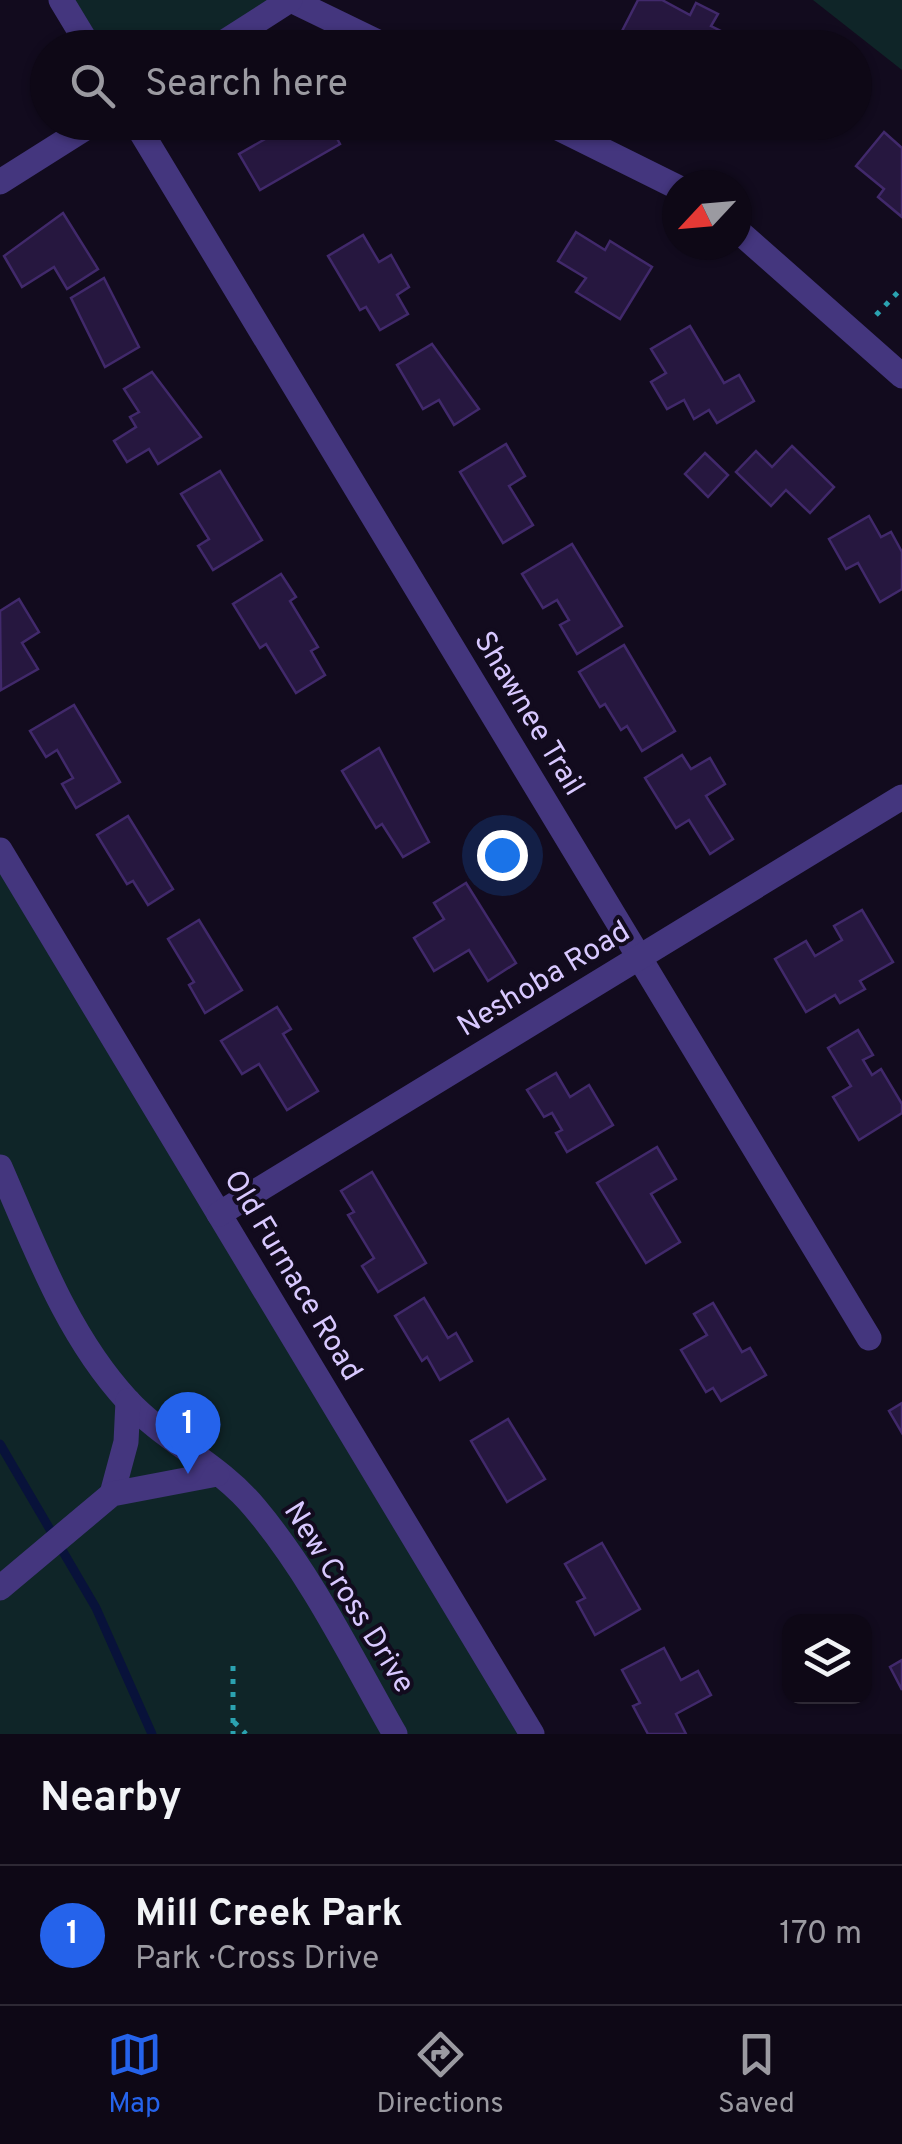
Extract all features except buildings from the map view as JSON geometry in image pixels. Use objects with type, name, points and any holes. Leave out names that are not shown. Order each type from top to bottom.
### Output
[{"type":"street","points":[[61,0],[79,30]]},
{"type":"street","points":[[242,30],[290,0],[352,30]]},
{"type":"street","points":[[0,182],[66,140]]},
{"type":"street","name":"Shawnee Trail","points":[[146,140],[870,1338]]},
{"type":"street","points":[[582,140],[662,180]]},
{"type":"street","points":[[752,243],[902,376]]},
{"type":"street","name":"Neshoba Road","points":[[219,1214],[902,797]]},
{"type":"street","name":"Old Furnace Road","points":[[0,850],[532,1734]]},
{"type":"street","name":"New Cross Drive","points":[[0,1167],[72,1322],[128,1401],[252,1503],[279,1536],[395,1734]]},
{"type":"street","points":[[112,1494],[126,1442],[128,1401]]},
{"type":"street","points":[[0,1588],[112,1494],[218,1474]]},
{"type":"path","points":[[876,315],[902,288]]},
{"type":"path","points":[[232,1666],[233,1734]]},
{"type":"path","points":[[232,1721],[246,1734]]},
{"type":"green space","points":[[61,0],[290,0],[243,30],[80,30]]},
{"type":"green space","points":[[813,0],[902,0],[902,70],[872,46],[872,30],[851,30]]},
{"type":"green space","points":[[0,850],[532,1734],[0,1734]]},
{"type":"waterway","points":[[0,1444],[96,1608],[152,1734]]},
{"type":"place","name":"Mill Creek Park","points":[[188,1474]]}]
